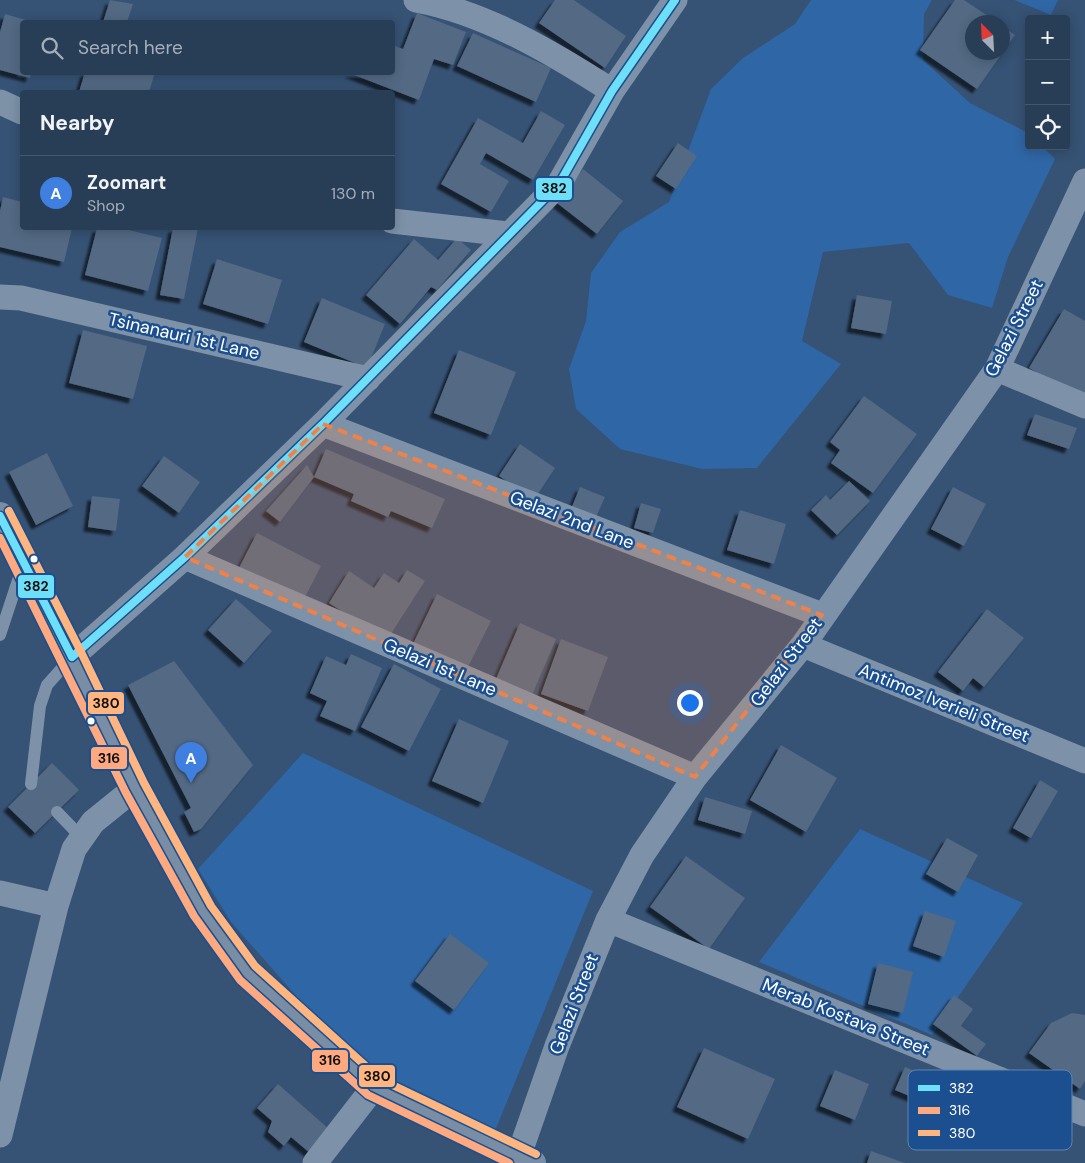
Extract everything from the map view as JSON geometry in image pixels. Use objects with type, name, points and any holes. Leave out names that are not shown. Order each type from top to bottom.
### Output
[{"type":"main road","points":[[0,516],[72,656],[135,788],[204,911],[247,973],[374,1087],[525,1160]]},
{"type":"street","points":[[416,0],[474,17],[559,57],[612,91]]},
{"type":"street","points":[[72,656],[185,557],[323,424],[559,184],[612,91],[674,0]]},
{"type":"street","points":[[0,102],[20,111]]},
{"type":"street","name":"Gelazi Street","points":[[525,1160],[557,1046],[608,920],[642,855],[695,777],[803,644],[997,369],[1085,181]]},
{"type":"street","points":[[395,220],[508,234]]},
{"type":"street","name":"Tsinanauri 1st Lane","points":[[0,297],[22,298],[368,379]]},
{"type":"street","points":[[997,369],[1085,406]]},
{"type":"street","name":"Gelazi 2nd Lane","points":[[323,424],[822,616]]},
{"type":"street","name":"Gelazi 1st Lane","points":[[185,557],[695,777]]},
{"type":"street","name":"Antimoz Iverieli Street","points":[[803,644],[1085,761]]},
{"type":"street","points":[[0,1135],[56,906],[74,849],[94,822],[135,788]]},
{"type":"street","points":[[0,893],[56,906]]},
{"type":"street","name":"Merab Kostava Street","points":[[608,920],[977,1070]]},
{"type":"street","points":[[315,1163],[374,1087]]},
{"type":"street","name":"Merab Kostava Street","points":[[1072,1109],[1085,1114]]},
{"type":"lane","points":[[0,635],[24,563]]},
{"type":"lane","points":[[31,784],[40,706],[46,685],[72,656]]},
{"type":"lane","points":[[57,812],[82,838]]},
{"type":"highlighted area","points":[[323,424],[822,615],[695,777],[185,557]]},
{"type":"shaded area","points":[[811,0],[932,0],[924,14],[923,60],[970,103],[1025,131],[1025,150],[1046,150],[1055,159],[1008,257],[992,308],[948,295],[909,243],[823,252],[802,341],[841,364],[757,468],[702,469],[620,449],[576,409],[569,369],[586,321],[591,273],[620,232],[669,202],[711,89],[743,58],[795,24]]},
{"type":"shaded area","points":[[1014,0],[1058,0],[1051,15]]},
{"type":"shaded area","points":[[303,753],[593,891],[493,1136],[398,1093],[312,1014],[231,922],[198,869]]},
{"type":"shaded area","points":[[860,829],[1023,903],[932,1035],[759,962]]},
{"type":"building","points":[[110,0],[133,4],[128,20],[104,20]]},
{"type":"building","points":[[555,0],[574,0],[626,36],[605,68],[539,23]]},
{"type":"building","points":[[955,0],[964,0],[986,15],[965,15],[965,60],[997,60],[977,89],[920,50]]},
{"type":"building","points":[[417,13],[466,32],[453,65],[434,59],[419,100],[354,75],[395,75],[395,46],[403,49]]},
{"type":"building","points":[[5,14],[26,20],[20,20],[20,75],[30,75],[30,78],[0,70],[0,32]]},
{"type":"building","points":[[1010,32],[1015,35],[1010,42]]},
{"type":"building","points":[[473,33],[551,68],[536,102],[457,66]]},
{"type":"building","points":[[84,75],[154,75],[150,90],[80,90]]},
{"type":"building","points":[[541,111],[565,125],[533,180],[486,153],[480,164],[509,181],[491,212],[441,184],[478,118],[523,143]]},
{"type":"building","points":[[678,143],[697,156],[676,189],[656,176]]},
{"type":"building","points":[[583,169],[623,201],[597,234],[557,203]]},
{"type":"building","points":[[3,197],[20,201],[20,230],[72,230],[64,262],[0,247],[0,211]]},
{"type":"building","points":[[96,230],[128,230],[162,238],[148,291],[85,275]]},
{"type":"building","points":[[173,230],[198,230],[184,299],[160,295]]},
{"type":"building","points":[[457,238],[471,250],[437,290],[431,287],[400,324],[366,295],[414,239],[438,260]]},
{"type":"building","points":[[217,259],[282,280],[268,324],[203,304]]},
{"type":"building","points":[[857,295],[892,301],[886,334],[851,328]]},
{"type":"building","points":[[322,298],[385,324],[367,368],[304,342]]},
{"type":"building","points":[[1064,309],[1085,321],[1085,400],[1029,368]]},
{"type":"building","points":[[83,330],[147,346],[133,399],[69,383]]},
{"type":"building","points":[[459,350],[516,372],[491,435],[434,413]]},
{"type":"building","points":[[864,396],[917,434],[873,493],[831,463],[840,450],[830,442]]},
{"type":"building","points":[[1035,414],[1077,428],[1069,449],[1027,435]]},
{"type":"building","points":[[520,444],[555,468],[534,500],[499,476]]},
{"type":"building","points":[[326,449],[445,499],[432,528],[391,511],[388,517],[351,501],[354,494],[314,477]]},
{"type":"building","points":[[47,453],[73,506],[36,525],[9,472]]},
{"type":"building","points":[[164,456],[200,482],[179,513],[142,486]]},
{"type":"building","points":[[307,465],[314,477],[280,522],[266,511]]},
{"type":"building","points":[[849,481],[870,501],[837,535],[811,510],[826,495],[830,500]]},
{"type":"building","points":[[580,487],[605,497],[593,524],[569,514]]},
{"type":"building","points":[[953,487],[986,504],[964,546],[931,529]]},
{"type":"building","points":[[92,496],[120,499],[116,531],[88,527]]},
{"type":"building","points":[[641,503],[661,509],[653,533],[634,528]]},
{"type":"building","points":[[740,510],[786,524],[774,564],[727,550]]},
{"type":"building","points":[[257,533],[321,566],[303,601],[239,568]]},
{"type":"building","points":[[407,570],[425,581],[387,640],[329,603],[349,571],[374,588],[384,573],[399,583]]},
{"type":"building","points":[[437,594],[491,621],[466,671],[413,644]]},
{"type":"building","points":[[236,599],[272,631],[244,663],[208,630]]},
{"type":"building","points":[[987,609],[1024,638],[984,687],[973,678],[963,691],[938,672]]},
{"type":"building","points":[[520,623],[556,639],[532,695],[496,679]]},
{"type":"building","points":[[561,639],[608,657],[588,711],[541,694]]},
{"type":"building","points":[[351,654],[382,668],[355,731],[320,716],[327,701],[310,693],[326,656],[346,665]]},
{"type":"building","points":[[174,661],[253,765],[201,829],[194,832],[184,812],[191,808],[128,685]]},
{"type":"building","points":[[394,664],[441,689],[409,751],[361,727]]},
{"type":"building","points":[[459,719],[509,741],[483,803],[432,781]]},
{"type":"building","points":[[781,745],[837,778],[806,832],[750,800]]},
{"type":"building","points":[[52,763],[79,790],[35,833],[8,807]]},
{"type":"building","points":[[1040,780],[1058,791],[1031,838],[1013,828]]},
{"type":"building","points":[[705,797],[752,811],[745,834],[698,820]]},
{"type":"building","points":[[947,838],[978,855],[958,892],[926,874]]},
{"type":"building","points":[[686,856],[745,898],[709,949],[650,907]]},
{"type":"building","points":[[925,911],[956,921],[944,957],[913,946]]},
{"type":"building","points":[[450,934],[489,963],[454,1010],[415,981]]},
{"type":"building","points":[[878,963],[913,972],[903,1013],[868,1004]]},
{"type":"building","points":[[954,995],[973,1009],[961,1026],[986,1044],[977,1056],[933,1024]]},
{"type":"building","points":[[1072,1013],[1085,1015],[1085,1081],[1080,1089],[1072,1083],[1072,1070],[1053,1070],[1029,1053],[1051,1023]]},
{"type":"building","points":[[704,1048],[775,1079],[748,1139],[677,1107]]},
{"type":"building","points":[[905,1067],[912,1070],[908,1070],[908,1095],[895,1090]]},
{"type":"building","points":[[835,1070],[869,1084],[855,1120],[820,1106]]},
{"type":"building","points":[[278,1084],[330,1130],[310,1153],[291,1137],[284,1146],[268,1132],[272,1121],[257,1108]]},
{"type":"building","points":[[871,1151],[905,1163],[867,1163]]},
{"type":"transit line","name":"382","points":[[72,657],[185,557],[323,424],[559,184],[612,91],[675,0]]},
{"type":"transit line","name":"380","points":[[9,511],[81,652],[144,783],[211,906],[255,966],[380,1079],[536,1154]]},
{"type":"transit line","name":"382","points":[[0,516],[72,657]]},
{"type":"transit line","name":"316","points":[[0,538],[126,793],[194,916],[240,980],[368,1095],[509,1163]]},
{"type":"place","name":"Zoomart","points":[[191,783]]}]
